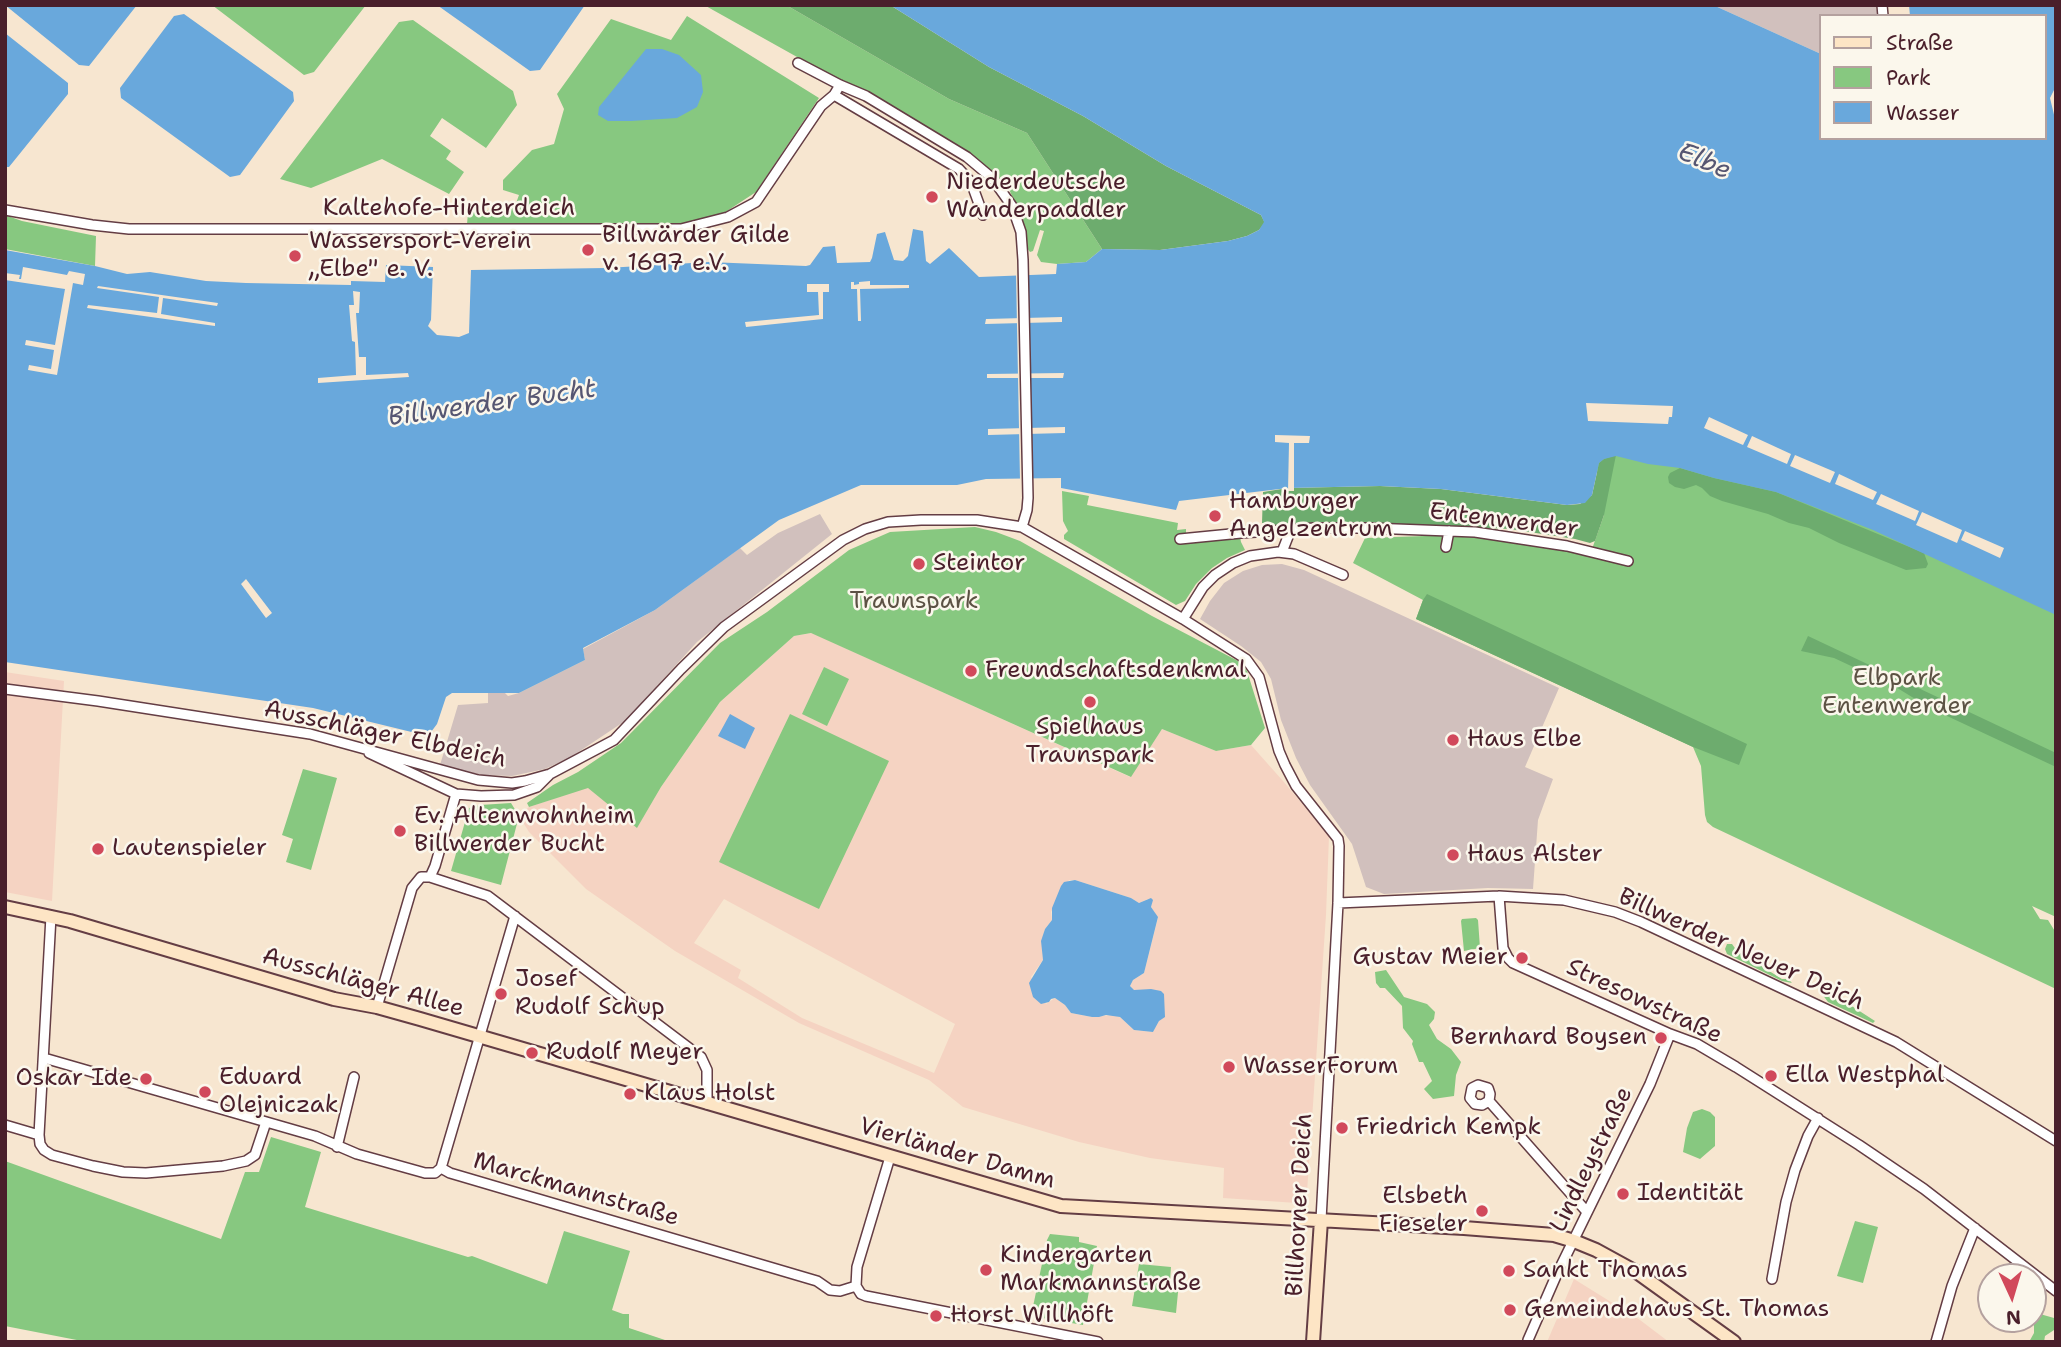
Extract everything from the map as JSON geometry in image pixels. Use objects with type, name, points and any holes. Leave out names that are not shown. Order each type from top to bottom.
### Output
[{"type":"street","points":[[798,63],[866,96],[967,157],[992,178],[1012,206],[1022,243],[1023,274],[1027,510],[1022,527]]},
{"type":"street","name":"Kaltehofe-Hinterdeich","points":[[5,209],[78,223],[129,229],[681,229],[728,217],[756,202],[821,106],[835,95],[840,85]]},
{"type":"street","points":[[835,95],[959,169],[971,182],[983,215]]},
{"type":"street","name":"Ausschläger Elbdeich","points":[[5,689],[310,734],[478,780],[512,783],[550,774],[614,740],[724,627],[843,540],[888,522],[977,520],[1022,527],[1246,659],[1256,671],[1285,765],[1296,786],[1338,839],[1338,902]]},
{"type":"street","points":[[1282,552],[1291,529]]},
{"type":"street","name":"Entenwerder","points":[[1180,539],[1291,529],[1449,531],[1558,544],[1628,562]]},
{"type":"street","points":[[1446,547],[1449,531]]},
{"type":"street","points":[[1182,619],[1203,587],[1221,570],[1250,556],[1282,552],[1303,557],[1343,575]]},
{"type":"street","points":[[355,745],[393,766],[456,794],[514,795],[537,788],[550,774]]},
{"type":"street","points":[[430,877],[456,794]]},
{"type":"street","points":[[377,1007],[412,888],[417,879],[430,877],[488,896],[701,1057],[707,1070],[708,1104]]},
{"type":"street","name":"Billwerder Neuer Deich","points":[[1338,902],[1499,896],[1564,900],[1615,912],[1896,1042],[2056,1141]]},
{"type":"street","name":"Stresowstraße","points":[[1499,896],[1503,948],[1513,963],[1698,1044],[1818,1118],[1924,1189],[2056,1291]]},
{"type":"street","name":"Billhorner Deich","points":[[1313,1342],[1338,902]]},
{"type":"street","name":"Ausschläger Allee","points":[[5,907],[51,916],[334,999],[377,1007],[708,1104]]},
{"type":"street","points":[[51,916],[39,1135],[42,1147],[47,1153],[93,1166],[146,1173],[222,1166],[246,1161],[255,1155],[266,1122]]},
{"type":"street","points":[[441,1168],[515,916]]},
{"type":"street","name":"Lindleystraße","points":[[1528,1340],[1650,1084],[1670,1034]]},
{"type":"street","name":"Marckmannstraße","points":[[44,1058],[315,1136],[356,1154],[425,1173],[435,1173],[441,1168],[817,1280],[830,1290],[844,1290],[856,1286],[861,1294],[866,1296],[1098,1342]]},
{"type":"street","points":[[337,1147],[355,1077]]},
{"type":"street","points":[[1489,1101],[1587,1212]]},
{"type":"street","name":"Vierländer Damm","points":[[708,1104],[1061,1206],[1554,1235],[1596,1250],[1637,1272],[1734,1342]]},
{"type":"street","points":[[1772,1279],[1788,1191],[1808,1136],[1818,1118]]},
{"type":"street","points":[[5,1125],[39,1135]]},
{"type":"street","points":[[856,1286],[857,1267],[890,1157]]},
{"type":"street","points":[[1936,1342],[1952,1286],[1975,1228]]},
{"type":"shaded area","points":[[1713,5],[1876,5],[1878,14],[1820,14],[1820,54]]},
{"type":"shaded area","points":[[820,514],[832,534],[697,642],[625,721],[571,757],[545,769],[512,776],[482,775],[440,765],[458,705],[488,703],[488,692],[498,686],[508,696],[519,693],[585,660],[583,649],[655,610],[740,548],[747,555],[778,533]]},
{"type":"shaded area","points":[[1282,564],[1304,570],[1559,688],[1525,767],[1553,779],[1538,820],[1533,889],[1488,888],[1384,894],[1366,887],[1352,844],[1310,785],[1296,758],[1281,720],[1271,679],[1261,662],[1200,619],[1224,583],[1243,571],[1262,565]]},
{"type":"shaded area","points":[[812,633],[1130,777],[1162,729],[1216,751],[1251,745],[1283,781],[1329,836],[1307,1192],[1297,1203],[1223,1198],[1224,1168],[1150,1158],[1079,1142],[963,1107],[929,1080],[799,1023],[675,951],[586,889],[529,832],[519,816],[529,807],[588,787],[637,827],[661,787],[720,702],[794,636]],"holes":[[[1069,880],[1131,898],[1139,903],[1148,899],[1152,902],[1151,907],[1158,918],[1144,973],[1133,980],[1130,986],[1134,991],[1157,990],[1159,1021],[1153,1032],[1134,1030],[1120,1017],[1113,1015],[1092,1017],[1071,1013],[1055,998],[1046,1004],[1031,977],[1043,960],[1042,941],[1045,929],[1052,920],[1051,912]],[[724,899],[955,1024],[934,1073],[802,1018],[738,978],[741,970],[694,943]]]},
{"type":"shaded area","points":[[5,672],[64,681],[52,901],[5,892]]},
{"type":"shaded area","points":[[1574,1279],[1640,1320],[1669,1342],[1547,1342]]},
{"type":"green space","points":[[212,5],[366,5],[314,72],[304,75]]},
{"type":"green space","points":[[704,5],[786,5],[949,99],[1027,133],[1102,249],[1086,262],[1041,262],[1037,255],[1044,231],[1040,230],[1033,251],[1030,252],[1022,218],[1008,187],[973,155],[876,96],[815,67]]},
{"type":"green space","points":[[786,5],[890,5],[989,67],[1083,116],[1166,166],[1261,215],[1265,223],[1259,230],[1247,236],[1228,241],[1160,250],[1102,249],[1027,133],[949,99]]},
{"type":"green space","points":[[687,16],[819,98],[756,192],[724,213],[684,226],[467,224],[468,213],[515,206],[519,195],[503,190],[503,180],[532,150],[554,144],[564,109],[557,94],[611,19],[671,40]]},
{"type":"green space","points":[[413,20],[513,91],[517,105],[486,148],[442,118],[430,136],[451,151],[446,159],[464,172],[449,194],[382,159],[311,188],[280,179],[399,22]]},
{"type":"green space","points":[[5,215],[96,236],[95,266],[5,249]]},
{"type":"green space","name":"Elbpark Entenwerder","points":[[1594,449],[1750,478],[2056,605],[2056,917],[2032,906],[2040,919],[2048,920],[2056,933],[2056,989],[1713,827],[1707,822],[1705,815],[1701,766],[1693,747],[1416,619],[1423,600],[1353,563],[1365,538],[1455,535],[1512,539],[1591,552],[1604,515]]},
{"type":"green space","points":[[1616,455],[1604,515],[1595,541],[1590,543],[1510,529],[1375,523],[1262,523],[1263,492],[1288,488],[1380,486],[1441,489],[1567,505],[1580,504],[1592,495],[1599,463]]},
{"type":"green space","points":[[1680,468],[1776,492],[1924,553],[1928,564],[1926,568],[1906,570],[1809,528],[1722,501],[1696,485],[1684,489],[1675,487],[1669,483],[1668,477]]},
{"type":"green space","points":[[1062,491],[1089,496],[1087,505],[1178,523],[1177,530],[1186,529],[1186,534],[1179,535],[1240,537],[1245,550],[1212,568],[1196,584],[1185,601],[1176,605],[1064,539],[1068,531],[1063,521]]},
{"type":"green space","name":"Traunspark","points":[[975,527],[1020,541],[1152,616],[1240,662],[1247,671],[1265,728],[1251,745],[1216,751],[1162,729],[1131,777],[811,633],[794,636],[720,702],[661,787],[637,828],[588,788],[529,807],[527,803],[621,743],[720,643],[767,612],[849,550],[890,532]]},
{"type":"green space","points":[[1427,594],[1747,744],[1739,765],[1693,747],[1416,619]]},
{"type":"green space","points":[[1808,636],[2056,753],[2056,767],[1930,708],[1894,686],[1834,658],[1801,651]]},
{"type":"green space","points":[[824,667],[849,679],[827,726],[802,714]]},
{"type":"green space","points":[[790,714],[889,761],[819,909],[719,862]]},
{"type":"green space","points":[[303,769],[337,778],[311,870],[286,862],[293,839],[282,835]]},
{"type":"green space","points":[[511,803],[519,816],[501,885],[451,871],[469,808]]},
{"type":"green space","points":[[1476,918],[1480,948],[1464,951],[1461,921]]},
{"type":"green space","points":[[1727,944],[1732,944],[1737,951],[1792,983],[1782,981],[1727,954]]},
{"type":"green space","points":[[1386,970],[1404,997],[1427,1004],[1435,1012],[1429,1025],[1437,1039],[1451,1049],[1461,1062],[1456,1075],[1454,1096],[1433,1099],[1424,1089],[1432,1081],[1423,1062],[1419,1062],[1413,1041],[1403,1028],[1402,1006],[1385,988],[1380,988],[1376,983],[1375,972]]},
{"type":"green space","points":[[1811,982],[1875,1021],[1873,1023],[1828,1002]]},
{"type":"green space","points":[[1702,1109],[1715,1117],[1715,1146],[1700,1159],[1683,1152],[1693,1112]]},
{"type":"green space","points":[[271,1137],[321,1152],[305,1207],[472,1256],[547,1284],[564,1231],[630,1251],[612,1310],[629,1314],[629,1328],[671,1342],[87,1342],[5,1326],[5,1161],[221,1239],[245,1172],[259,1172]]},
{"type":"green space","points":[[1855,1221],[1878,1227],[1863,1283],[1837,1276]]},
{"type":"green space","points":[[1050,1234],[1079,1237],[1079,1242],[1097,1246],[1083,1325],[1031,1316]]},
{"type":"green space","points":[[1139,1264],[1171,1267],[1170,1281],[1179,1282],[1176,1313],[1132,1306]]},
{"type":"green space","points":[[2047,1316],[2054,1318],[2054,1330],[2045,1336],[2044,1342],[2029,1342],[2034,1333],[2047,1333]]},
{"type":"water","points":[[5,5],[137,5],[89,66],[79,65]]},
{"type":"water","points":[[437,5],[585,5],[540,70],[530,71]]},
{"type":"water","points":[[890,5],[1713,5],[1820,54],[1820,140],[2047,140],[2047,14],[1910,14],[1909,5],[2056,5],[2056,86],[2050,98],[2056,123],[2056,615],[1873,530],[1776,492],[1680,468],[1616,456],[1599,463],[1592,495],[1585,503],[1567,505],[1441,489],[1380,486],[1288,488],[1179,501],[1176,510],[1061,488],[1061,478],[986,479],[957,485],[861,485],[779,520],[655,610],[583,648],[585,660],[519,693],[452,693],[446,697],[437,724],[428,736],[313,708],[5,662],[5,250],[127,274],[150,272],[206,281],[246,283],[351,285],[351,281],[385,282],[386,265],[433,267],[431,320],[428,326],[437,335],[459,337],[469,333],[471,270],[606,268],[709,262],[806,266],[810,265],[823,247],[835,246],[837,263],[870,262],[877,234],[885,232],[894,260],[903,261],[908,256],[913,229],[923,231],[926,261],[930,264],[949,248],[979,277],[1056,274],[1057,264],[1086,262],[1102,249],[1160,250],[1228,241],[1259,230],[1264,222],[1261,215],[1166,166],[1083,116],[989,67]],"holes":[[[1062,317],[1062,322],[985,324],[986,319]],[[1064,373],[1063,378],[987,378],[987,374]],[[1065,427],[1065,433],[988,435],[988,429]]]},
{"type":"water","points":[[184,14],[293,92],[294,101],[240,175],[230,177],[121,98],[120,88],[174,16]]},
{"type":"water","points":[[5,33],[68,83],[68,94],[9,167],[5,167]]},
{"type":"water","points":[[646,49],[662,49],[679,55],[701,75],[703,92],[697,107],[677,118],[608,121],[598,115],[599,107]]},
{"type":"water","points":[[730,714],[755,728],[745,749],[718,736]]},
{"type":"water","points":[[1075,880],[1139,903],[1151,898],[1153,900],[1151,907],[1158,917],[1144,973],[1133,980],[1130,986],[1134,990],[1151,989],[1164,994],[1165,1017],[1159,1021],[1153,1032],[1134,1030],[1120,1017],[1092,1017],[1071,1013],[1055,998],[1041,1004],[1033,997],[1029,983],[1043,960],[1041,941],[1052,920],[1052,908],[1064,882]]},
{"type":"pier","points":[[23,267],[67,275],[69,271],[85,274],[83,285],[73,283],[57,375],[28,370],[29,365],[51,369],[54,350],[25,345],[26,340],[55,345],[65,289],[5,280],[5,273],[20,275],[21,279]]},
{"type":"pier","points":[[1016,274],[1028,274],[1033,479],[1020,480]]},
{"type":"pier","points":[[870,281],[870,285],[909,285],[909,288],[860,289],[861,321],[858,321],[857,289],[851,289],[851,282],[854,282],[854,285]]},
{"type":"pier","points":[[807,284],[829,284],[829,292],[823,292],[823,319],[746,327],[745,322],[819,315],[818,292],[807,292]]},
{"type":"pier","points":[[98,286],[218,303],[217,306],[163,298],[161,314],[215,323],[215,326],[87,308],[88,305],[157,313],[159,297],[97,288]]},
{"type":"pier","points":[[353,291],[360,292],[359,313],[356,313],[359,357],[366,357],[366,375],[408,373],[409,377],[318,383],[318,378],[356,375],[355,342],[352,341],[349,305],[354,305]]},
{"type":"pier","points":[[1586,403],[1673,406],[1672,417],[1669,417],[1668,424],[1588,421]]},
{"type":"pier","points":[[1709,417],[1748,435],[1743,445],[1704,428]]},
{"type":"pier","points":[[1275,435],[1310,436],[1309,443],[1294,443],[1294,491],[1288,491],[1289,443],[1275,442]]},
{"type":"pier","points":[[1752,436],[1791,454],[1787,464],[1747,447]]},
{"type":"pier","points":[[1795,455],[1835,472],[1830,483],[1790,466]]},
{"type":"pier","points":[[1839,474],[1877,492],[1873,500],[1835,484]]},
{"type":"pier","points":[[1881,494],[1919,511],[1915,521],[1876,504]]},
{"type":"pier","points":[[1922,512],[1962,530],[1957,543],[1916,525]]},
{"type":"pier","points":[[1965,531],[2004,548],[2000,558],[1961,540]]},
{"type":"pier","points":[[246,579],[272,613],[266,618],[241,584]]},
{"type":"place","name":"Niederdeutsche Wanderpaddler","points":[[932,197]]},
{"type":"place","name":"Billwärder Gilde v. 1697 e.V.","points":[[588,250]]},
{"type":"place","name":"Wassersport-Verein „Elbe\" e. V.","points":[[295,256]]},
{"type":"place","name":"Hamburger Angelzentrum","points":[[1215,516]]},
{"type":"place","name":"Steintor","points":[[919,564]]},
{"type":"place","name":"Freundschaftsdenkmal","points":[[971,671]]},
{"type":"place","name":"Spielhaus Traunspark","points":[[1090,702]]},
{"type":"place","name":"Haus Elbe","points":[[1453,740]]},
{"type":"place","name":"Ev. Altenwohnheim Billwerder Bucht","points":[[400,831]]},
{"type":"place","name":"Lautenspieler","points":[[98,849]]},
{"type":"place","name":"Haus Alster","points":[[1453,855]]},
{"type":"place","name":"Gustav Meier","points":[[1522,958]]},
{"type":"place","name":"Josef Rudolf Schup","points":[[501,994]]},
{"type":"place","name":"Bernhard Boysen","points":[[1661,1038]]},
{"type":"place","name":"Rudolf Meyer","points":[[532,1053]]},
{"type":"place","name":"WasserForum","points":[[1229,1067]]},
{"type":"place","name":"Ella Westphal","points":[[1771,1076]]},
{"type":"place","name":"Oskar Ide","points":[[146,1079]]},
{"type":"place","name":"Eduard Olejniczak","points":[[205,1092]]},
{"type":"place","name":"Klaus Holst","points":[[630,1094]]},
{"type":"place","name":"Friedrich Kempk","points":[[1342,1128]]},
{"type":"place","name":"Identität","points":[[1623,1194]]},
{"type":"place","name":"Elsbeth Fieseler","points":[[1482,1211]]},
{"type":"place","name":"Kindergarten Markmannstraße","points":[[986,1270]]},
{"type":"place","name":"Sankt Thomas","points":[[1509,1271]]},
{"type":"place","name":"Gemeindehaus St. Thomas","points":[[1510,1310]]},
{"type":"place","name":"Horst Willhöft","points":[[936,1316]]},
{"type":"water label","name":"Elbe","points":[[1704,162]]},
{"type":"water label","name":"Billwerder Bucht","points":[[492,404]]}]
